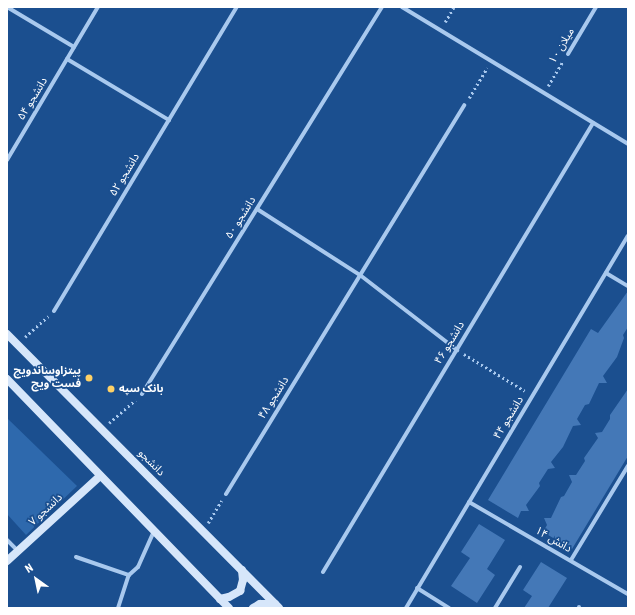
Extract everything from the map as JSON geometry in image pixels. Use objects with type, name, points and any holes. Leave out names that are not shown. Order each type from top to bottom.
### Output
[{"type":"main road","name":"دانشجو","points":[[7,334],[102,428],[277,606]]},
{"type":"main road","points":[[7,379],[229,608]]},
{"type":"main road","name":"دانشجو ۷","points":[[7,561],[100,476]]},
{"type":"main road","points":[[220,599],[229,598],[240,591],[243,580],[242,570]]},
{"type":"main road","points":[[253,608],[260,604],[277,606]]},
{"type":"street","points":[[7,7],[74,47]]},
{"type":"street","name":"دانشجو ۵۴","points":[[7,160],[98,7]]},
{"type":"street","name":"دانشجو ۵۲","points":[[54,310],[237,7]]},
{"type":"street","name":"دانشجو ۵۰","points":[[142,394],[382,7]]},
{"type":"street","points":[[402,7],[628,144]]},
{"type":"street","name":"میلان ۱۰","points":[[568,54],[596,7]]},
{"type":"street","points":[[67,59],[169,120]]},
{"type":"street","name":"دانشجو ۴۸","points":[[226,494],[464,105]]},
{"type":"street","name":"دانشجو ۴۶","points":[[323,572],[593,123]]},
{"type":"street","points":[[257,209],[360,275],[457,350]]},
{"type":"street","name":"دانشجو ۴۴","points":[[406,608],[628,236]]},
{"type":"street","points":[[606,273],[628,286]]},
{"type":"street","points":[[571,560],[628,466]]},
{"type":"street","name":"دانش ۱۴","points":[[469,502],[628,594]]},
{"type":"street","points":[[118,608],[129,575],[138,567],[154,531]]},
{"type":"street","points":[[7,540],[18,551]]},
{"type":"street","points":[[76,557],[129,575]]},
{"type":"street","points":[[495,608],[520,567]]},
{"type":"street","points":[[417,588],[449,608]]},
{"type":"path","points":[[440,30],[454,7]]},
{"type":"path","name":"میلان ۱۰","points":[[544,93],[568,54]]},
{"type":"path","points":[[464,105],[491,61]]},
{"type":"path","points":[[18,344],[54,310]]},
{"type":"path","points":[[457,350],[533,396]]},
{"type":"path","points":[[102,428],[142,394]]},
{"type":"path","points":[[203,531],[226,494]]},
{"type":"shaded area","points":[[7,418],[77,486],[26,535],[7,514]]},
{"type":"building","points":[[628,291],[628,327],[623,335],[624,338],[617,357],[603,376],[607,383],[599,383],[589,404],[585,405],[577,419],[581,425],[573,426],[563,447],[551,462],[555,468],[548,469],[539,483],[540,486],[526,505],[529,511],[521,511],[518,518],[488,500],[591,329],[598,333]]},
{"type":"building","points":[[628,389],[628,456],[572,549],[543,532],[547,525],[544,518],[551,518],[561,497],[564,496],[572,482],[569,475],[576,475],[585,461],[584,458],[598,438],[595,433],[602,432],[610,419],[610,415]]},
{"type":"building","points":[[479,524],[505,540],[487,569],[495,575],[477,603],[451,586],[470,558],[461,552]]},
{"type":"building","points":[[541,562],[567,578],[548,608],[524,608],[532,596],[523,590]]},
{"type":"place","name":"پیتزاوساندویچ فست ویچ","points":[[89,378]]},
{"type":"place","name":"بانک سپه","points":[[111,389]]}]
